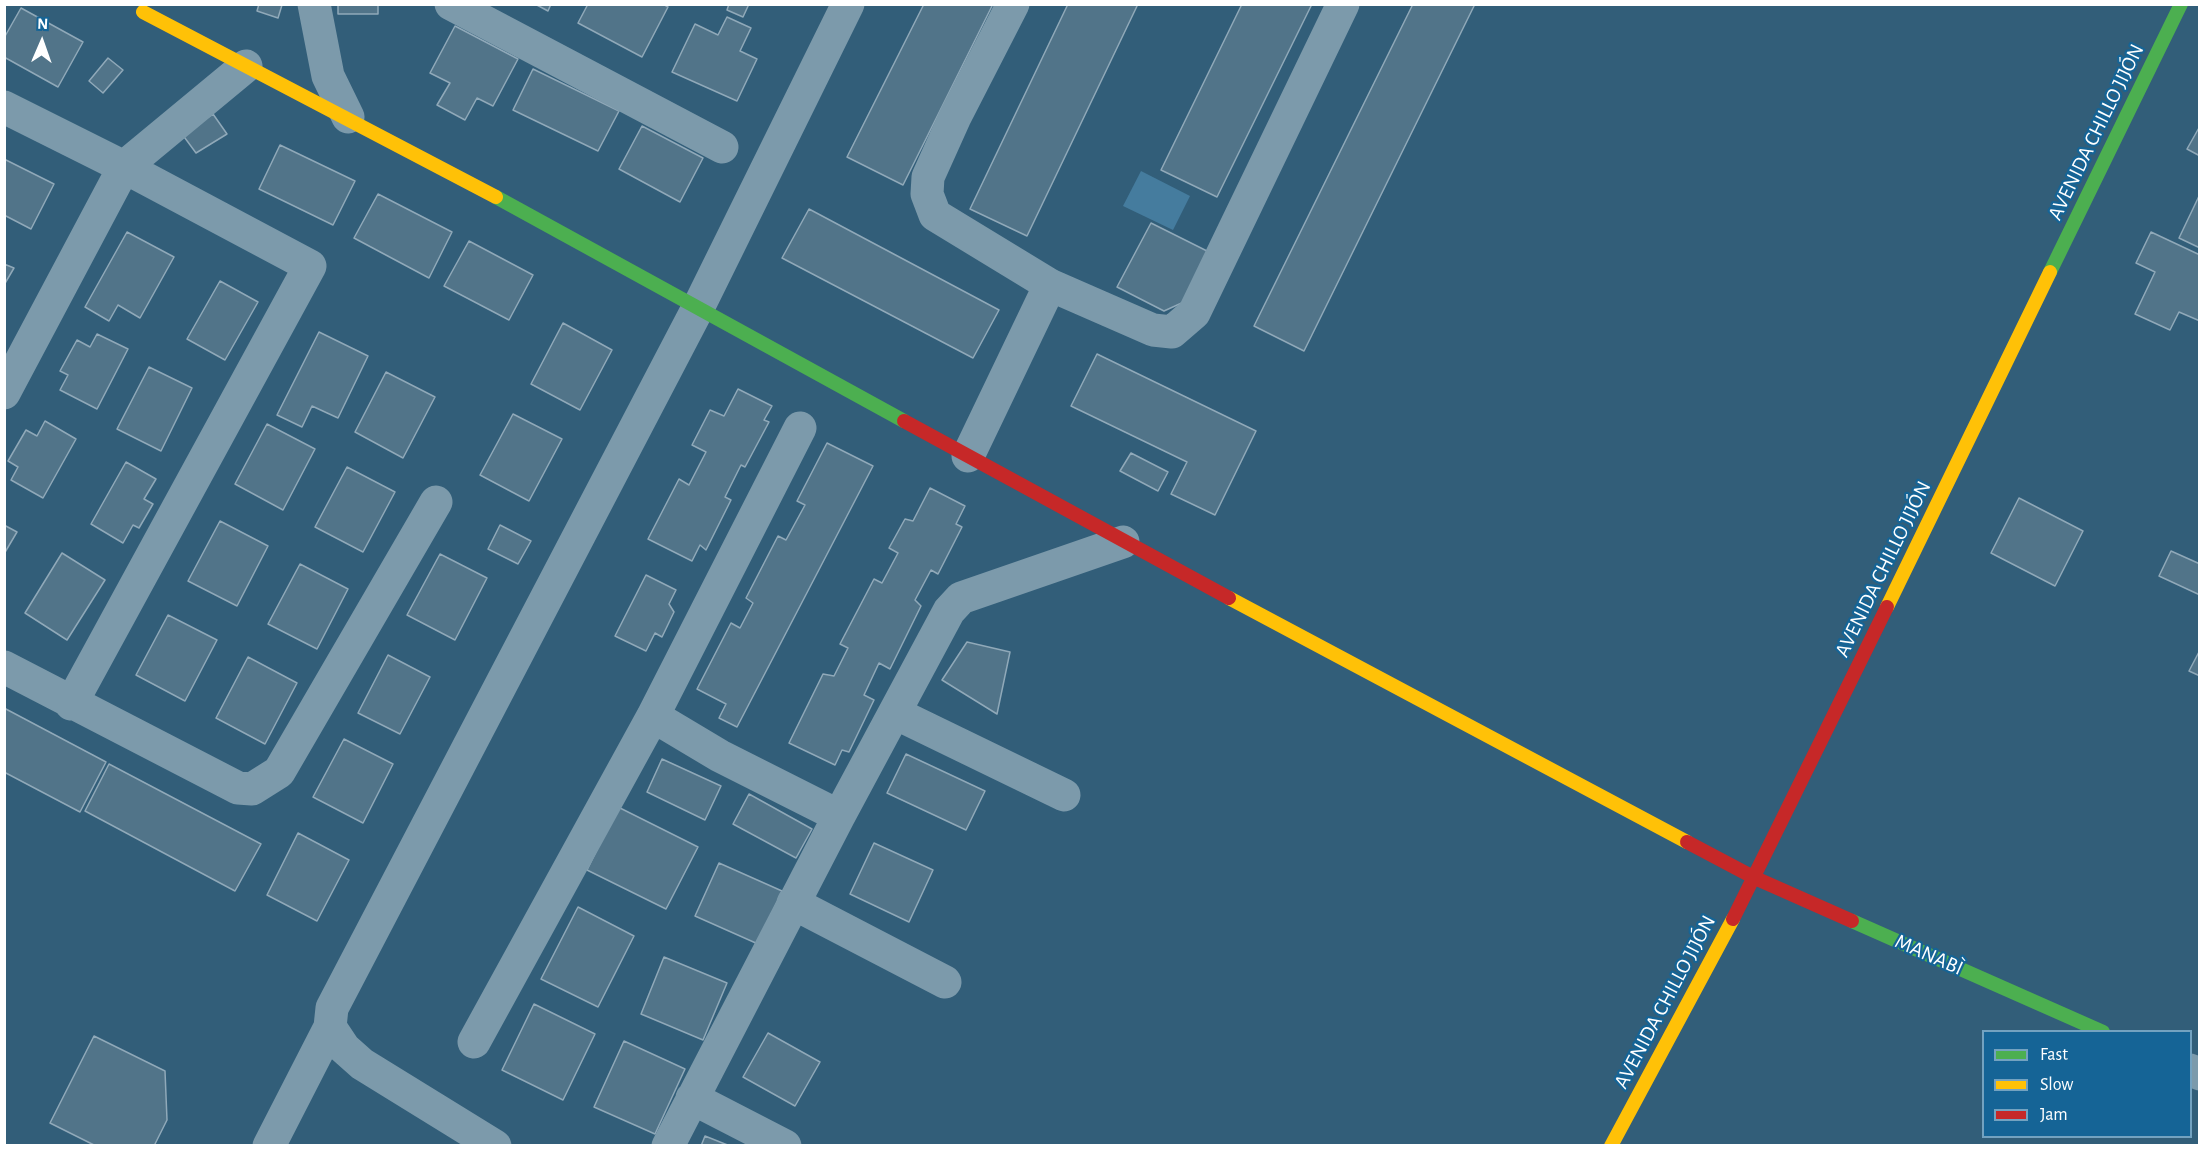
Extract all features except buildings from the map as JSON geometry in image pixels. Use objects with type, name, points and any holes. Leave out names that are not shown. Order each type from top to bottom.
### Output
[{"type":"street","points":[[314,4],[328,76],[348,117]]},
{"type":"street","points":[[451,4],[722,147]]},
{"type":"street","points":[[269,1146],[330,1027],[333,1008],[698,308],[848,4]]},
{"type":"street","points":[[1013,4],[940,148],[928,177],[927,194],[934,215],[1050,285],[1153,330],[1172,332],[1194,313],[1343,4]]},
{"type":"street","name":"AVENIDA CHILLO JIJÓN","points":[[1611,1146],[1755,878],[2181,4]]},
{"type":"street","name":"MANABÌ","points":[[143,12],[348,117],[1123,542],[1755,878],[2098,1030]]},
{"type":"street","points":[[5,390],[124,167],[246,66]]},
{"type":"street","points":[[4,107],[124,167],[310,266],[71,704]]},
{"type":"street","points":[[968,456],[1050,285]]},
{"type":"street","points":[[474,1042],[652,716],[800,428]]},
{"type":"street","points":[[4,667],[71,704],[238,788],[252,789],[265,783],[279,772],[436,501]]},
{"type":"street","points":[[668,1146],[838,816],[949,611],[961,598],[1123,542]]},
{"type":"street","points":[[895,714],[1064,795]]},
{"type":"street","points":[[652,716],[720,756],[838,816]]},
{"type":"street","points":[[794,903],[945,982]]},
{"type":"street","points":[[330,1027],[344,1048],[362,1064],[495,1146]]},
{"type":"street","points":[[692,1098],[785,1146]]},
{"type":"water","points":[[1141,171],[1190,196],[1173,230],[1123,206]]},
{"type":"traffic: fast","points":[[2050,272],[2181,4]]},
{"type":"traffic: fast","points":[[496,197],[904,421]]},
{"type":"traffic: fast","points":[[1852,921],[2098,1030]]},
{"type":"traffic: slow","points":[[143,12],[496,197]]},
{"type":"traffic: slow","points":[[1887,607],[2050,272]]},
{"type":"traffic: slow","points":[[1229,598],[1687,842]]},
{"type":"traffic: slow","points":[[1611,1146],[1733,919]]},
{"type":"traffic: jam","points":[[904,421],[1229,598]]},
{"type":"traffic: jam","points":[[1733,919],[1887,607]]},
{"type":"traffic: jam","points":[[1687,842],[1755,878],[1852,921]]}]
